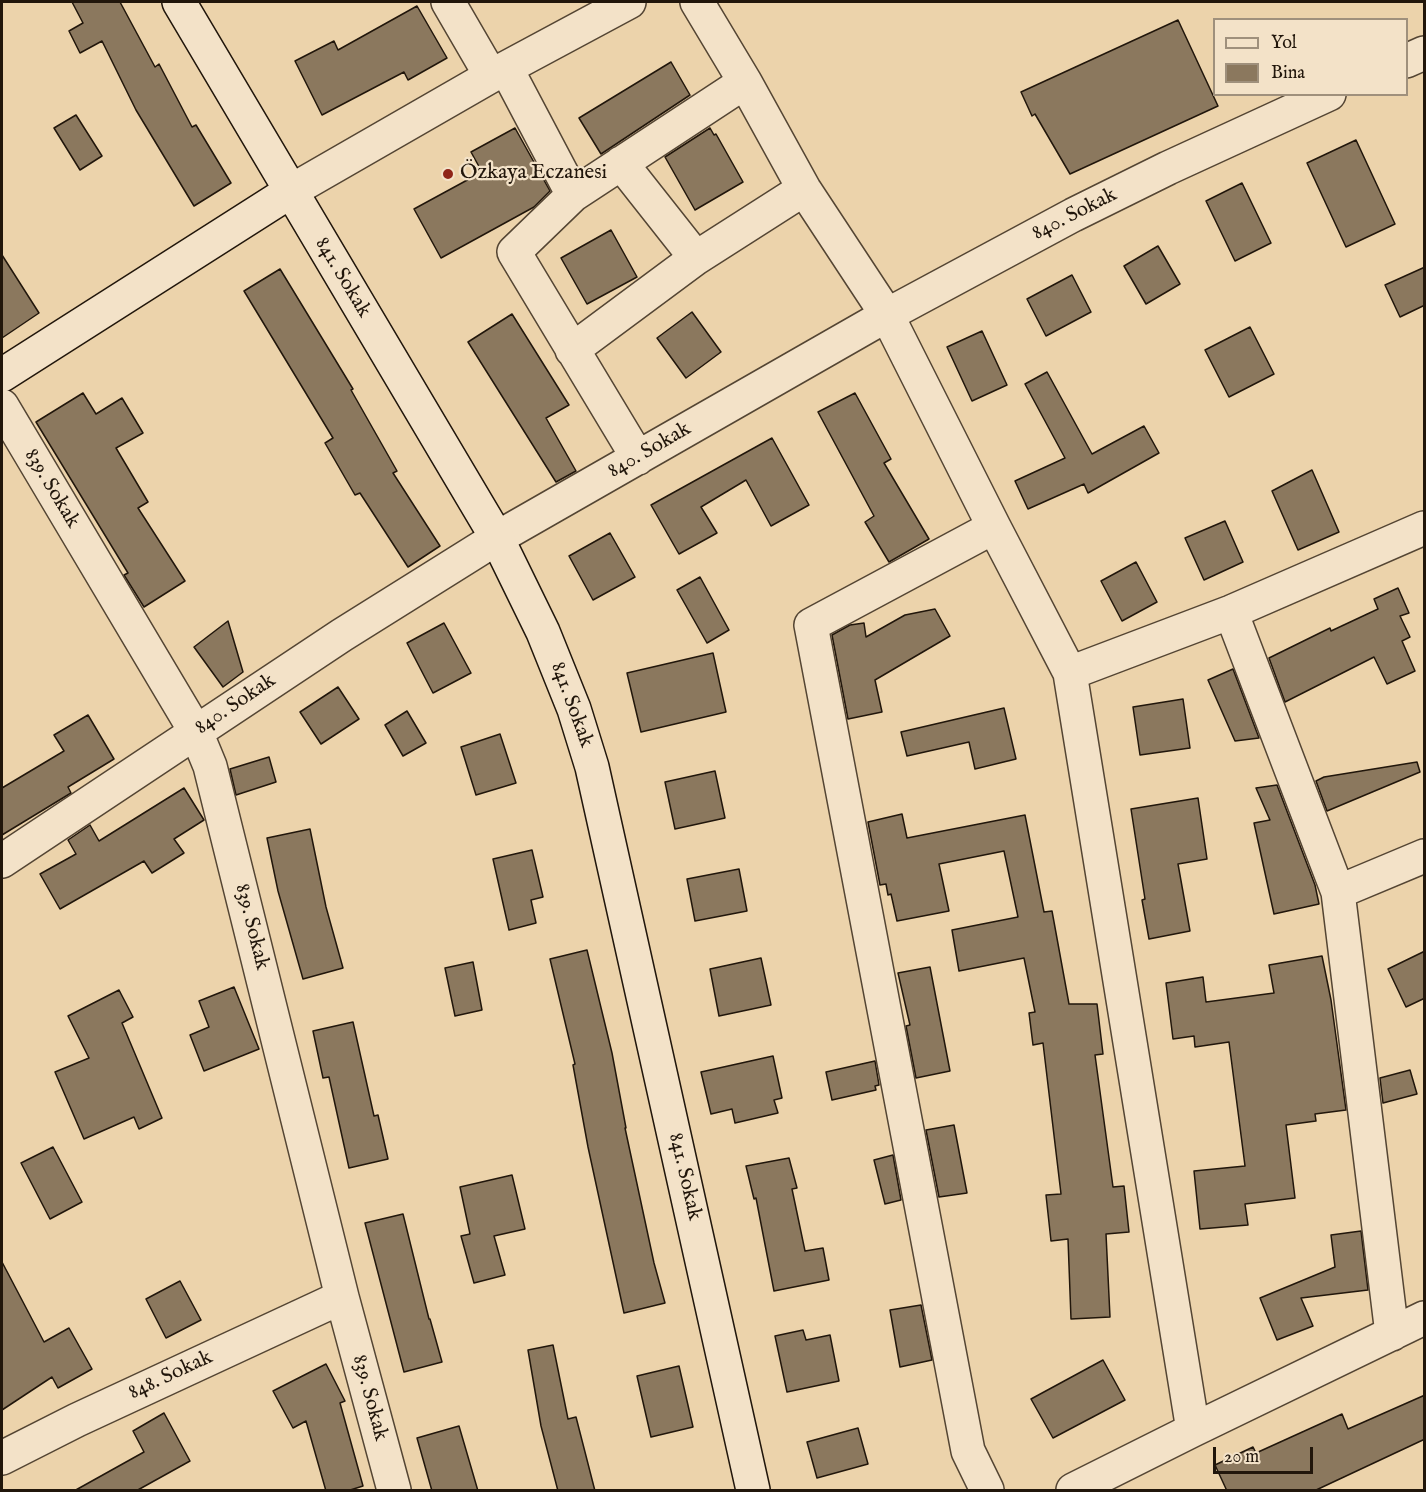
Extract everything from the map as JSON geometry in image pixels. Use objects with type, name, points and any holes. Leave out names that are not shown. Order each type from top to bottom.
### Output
[{"type":"street","name":"841. Sokak","points":[[179,2],[497,538],[543,632],[574,709],[592,767],[753,1491]]},
{"type":"street","points":[[448,2],[499,72],[573,195]]},
{"type":"street","points":[[2,375],[291,191],[499,72],[629,2]]},
{"type":"street","points":[[696,2],[745,82],[804,189],[887,315],[1070,673],[1193,1430]]},
{"type":"street","points":[[1408,61],[1425,53]]},
{"type":"street","points":[[638,458],[514,252],[573,195],[745,82]]},
{"type":"street","name":"840. Sokak","points":[[2,861],[342,635],[497,538],[887,315],[1084,210],[1168,168],[1325,96]]},
{"type":"street","points":[[621,163],[696,258]]},
{"type":"street","points":[[572,350],[696,258],[804,189]]},
{"type":"street","name":"839. Sokak","points":[[2,406],[196,732],[210,766],[342,1297],[394,1491]]},
{"type":"street","points":[[987,1491],[968,1451],[811,625],[994,527]]},
{"type":"street","points":[[1070,673],[1231,612],[1425,528]]},
{"type":"street","points":[[1231,612],[1338,892],[1392,1334]]},
{"type":"street","points":[[1338,892],[1425,856]]},
{"type":"street","name":"848. Sokak","points":[[2,1458],[77,1420],[342,1297]]},
{"type":"street","points":[[1073,1491],[1193,1430],[1425,1318]]},
{"type":"building","points":[[72,2],[120,2],[155,67],[159,64],[192,127],[196,125],[231,183],[194,206],[136,110],[102,41],[80,53],[69,31],[83,23]]},
{"type":"building","points":[[417,6],[447,58],[408,80],[404,72],[322,115],[295,61],[334,41],[338,50]]},
{"type":"building","points":[[1178,20],[1218,106],[1070,174],[1035,114],[1032,116],[1021,92]]},
{"type":"building","points":[[671,62],[690,95],[601,154],[579,118]]},
{"type":"building","points":[[76,115],[102,156],[80,170],[54,128]]},
{"type":"building","points":[[515,128],[550,191],[534,207],[441,258],[414,209],[482,172],[471,152]]},
{"type":"building","points":[[710,128],[714,135],[716,134],[743,182],[695,210],[665,157]]},
{"type":"building","points":[[1356,140],[1395,224],[1346,247],[1307,163]]},
{"type":"building","points":[[1242,183],[1271,243],[1235,261],[1206,201]]},
{"type":"building","points":[[611,230],[637,277],[587,304],[561,258]]},
{"type":"building","points":[[1158,246],[1180,284],[1146,304],[1124,266]]},
{"type":"building","points":[[2,255],[39,313],[2,338]]},
{"type":"building","points":[[1425,267],[1425,305],[1400,317],[1385,285]]},
{"type":"building","points":[[280,269],[353,389],[351,390],[397,471],[393,473],[440,546],[408,567],[360,493],[355,495],[325,443],[333,438],[244,291]]},
{"type":"building","points":[[1072,275],[1091,312],[1046,336],[1027,299]]},
{"type":"building","points":[[692,312],[721,352],[686,378],[657,338]]},
{"type":"building","points":[[512,314],[569,405],[546,418],[576,471],[556,482],[468,342]]},
{"type":"building","points":[[1250,327],[1274,374],[1229,397],[1205,350]]},
{"type":"building","points":[[982,331],[1007,385],[972,401],[947,347]]},
{"type":"building","points":[[1047,372],[1092,454],[1144,426],[1159,453],[1088,493],[1084,484],[1028,509],[1015,481],[1065,458],[1025,384]]},
{"type":"building","points":[[83,393],[96,414],[122,398],[143,433],[116,448],[148,502],[138,508],[185,581],[144,607],[124,575],[128,573],[36,422]]},
{"type":"building","points":[[855,393],[891,459],[884,463],[929,539],[889,562],[865,522],[874,516],[818,412]]},
{"type":"building","points":[[772,438],[809,505],[771,526],[746,480],[701,507],[717,533],[679,554],[651,505]]},
{"type":"building","points":[[1312,470],[1339,532],[1298,550],[1272,491]]},
{"type":"building","points":[[1225,521],[1243,562],[1204,580],[1185,538]]},
{"type":"building","points":[[610,533],[635,577],[593,600],[569,556]]},
{"type":"building","points":[[1136,562],[1157,602],[1122,621],[1101,581]]},
{"type":"building","points":[[700,577],[729,630],[707,643],[677,590]]},
{"type":"building","points":[[1398,588],[1409,613],[1400,616],[1410,637],[1402,641],[1415,671],[1387,684],[1374,657],[1285,702],[1269,658],[1330,628],[1331,631],[1378,609],[1374,599]]},
{"type":"building","points":[[935,609],[950,636],[875,680],[882,712],[848,719],[832,635],[850,625],[864,623],[866,637],[905,615]]},
{"type":"building","points":[[228,621],[243,672],[223,687],[194,647]]},
{"type":"building","points":[[444,623],[471,673],[433,693],[407,643]]},
{"type":"building","points":[[713,653],[726,712],[641,732],[627,673]]},
{"type":"building","points":[[1233,669],[1259,738],[1235,741],[1208,680]]},
{"type":"building","points":[[338,687],[359,719],[321,744],[300,712]]},
{"type":"building","points":[[1183,699],[1190,748],[1140,755],[1133,707]]},
{"type":"building","points":[[1004,708],[1016,759],[975,769],[969,742],[907,756],[901,732]]},
{"type":"building","points":[[407,711],[426,743],[403,756],[385,725]]},
{"type":"building","points":[[88,715],[114,759],[68,787],[71,793],[2,835],[2,788],[64,751],[54,735]]},
{"type":"building","points":[[500,734],[516,783],[476,795],[461,747]]},
{"type":"building","points":[[269,757],[276,782],[236,795],[230,769]]},
{"type":"building","points":[[1417,762],[1420,772],[1327,811],[1316,781],[1324,777]]},
{"type":"building","points":[[715,771],[725,818],[675,829],[665,782]]},
{"type":"building","points":[[1277,785],[1315,885],[1319,904],[1274,914],[1254,823],[1270,820],[1256,788]]},
{"type":"building","points":[[184,788],[204,820],[174,839],[184,853],[152,873],[144,861],[60,909],[40,874],[76,854],[68,840],[90,825],[99,841]]},
{"type":"building","points":[[1198,798],[1207,859],[1178,864],[1190,931],[1149,939],[1131,809]]},
{"type":"building","points":[[902,814],[907,838],[1025,815],[1044,912],[1052,911],[1069,1004],[1097,1004],[1103,1054],[1095,1055],[1113,1187],[1124,1186],[1129,1232],[1106,1234],[1110,1317],[1071,1319],[1068,1239],[1051,1241],[1046,1195],[1061,1194],[1043,1043],[1033,1045],[1029,1013],[1035,1012],[1024,958],[959,971],[952,930],[1018,917],[1004,851],[939,864],[949,911],[897,921],[891,894],[888,895],[886,884],[880,885],[868,822]]},
{"type":"building","points":[[310,829],[326,907],[343,968],[303,979],[278,891],[267,838]]},
{"type":"building","points":[[532,850],[543,897],[531,900],[536,923],[509,930],[493,859]]},
{"type":"building","points":[[739,869],[747,911],[695,921],[687,879]]},
{"type":"building","points":[[587,950],[612,1053],[625,1128],[654,1263],[665,1303],[624,1313],[588,1147],[573,1065],[575,1064],[550,959]]},
{"type":"building","points":[[1425,951],[1425,998],[1406,1007],[1388,969]]},
{"type":"building","points":[[1322,956],[1331,1000],[1346,1110],[1315,1114],[1316,1121],[1286,1125],[1295,1198],[1245,1204],[1248,1225],[1200,1229],[1194,1171],[1245,1166],[1229,1042],[1195,1047],[1194,1036],[1173,1039],[1166,983],[1203,977],[1206,1002],[1274,993],[1269,965]]},
{"type":"building","points":[[761,958],[771,1005],[719,1016],[710,969]]},
{"type":"building","points":[[473,962],[482,1010],[455,1016],[445,968]]},
{"type":"building","points":[[930,967],[950,1071],[916,1078],[906,1026],[910,1025],[898,973]]},
{"type":"building","points":[[234,987],[259,1049],[204,1071],[190,1035],[209,1027],[199,1001]]},
{"type":"building","points":[[119,990],[133,1017],[122,1023],[162,1118],[139,1129],[134,1117],[84,1139],[55,1072],[89,1058],[68,1016]]},
{"type":"building","points":[[353,1022],[374,1116],[378,1115],[388,1159],[349,1168],[329,1077],[323,1078],[313,1031]]},
{"type":"building","points":[[773,1056],[782,1098],[774,1100],[778,1113],[735,1123],[732,1109],[711,1114],[701,1072]]},
{"type":"building","points":[[875,1061],[879,1085],[875,1086],[876,1090],[832,1100],[826,1072]]},
{"type":"building","points":[[1410,1070],[1417,1094],[1383,1103],[1380,1078]]},
{"type":"building","points":[[954,1125],[967,1193],[939,1197],[926,1130]]},
{"type":"building","points":[[53,1147],[82,1202],[50,1219],[21,1163]]},
{"type":"building","points":[[893,1155],[901,1200],[885,1204],[874,1160]]},
{"type":"building","points":[[789,1158],[797,1188],[792,1189],[805,1251],[823,1248],[829,1280],[774,1291],[756,1198],[754,1199],[746,1166]]},
{"type":"building","points":[[512,1175],[525,1229],[494,1236],[505,1275],[474,1283],[461,1236],[470,1234],[460,1187]]},
{"type":"building","points":[[403,1214],[442,1362],[404,1372],[365,1223]]},
{"type":"building","points":[[1361,1231],[1368,1290],[1301,1298],[1313,1326],[1277,1340],[1260,1298],[1335,1267],[1331,1235]]},
{"type":"building","points":[[2,1262],[44,1342],[69,1328],[92,1369],[58,1388],[52,1377],[2,1410]]},
{"type":"building","points":[[180,1281],[201,1320],[166,1338],[146,1299]]},
{"type":"building","points":[[921,1305],[932,1360],[900,1367],[890,1310]]},
{"type":"building","points":[[803,1330],[806,1340],[830,1335],[839,1381],[787,1392],[775,1336]]},
{"type":"building","points":[[553,1345],[568,1419],[576,1417],[595,1491],[558,1491],[541,1426],[528,1350]]},
{"type":"building","points":[[1103,1360],[1125,1400],[1053,1438],[1031,1399]]},
{"type":"building","points":[[326,1364],[345,1401],[340,1403],[363,1486],[347,1491],[326,1491],[306,1421],[293,1428],[273,1391]]},
{"type":"building","points":[[679,1366],[693,1427],[651,1437],[637,1376]]},
{"type":"building","points":[[1425,1395],[1425,1439],[1314,1491],[1227,1491],[1215,1465],[1253,1447],[1256,1453],[1342,1414],[1348,1429]]},
{"type":"building","points":[[164,1413],[190,1461],[136,1491],[74,1491],[144,1452],[133,1431]]},
{"type":"building","points":[[459,1426],[478,1491],[432,1491],[417,1438]]},
{"type":"building","points":[[858,1428],[868,1464],[817,1478],[807,1442]]},
{"type":"place","name":"Özkaya Eczanesi","points":[[448,174]]}]
